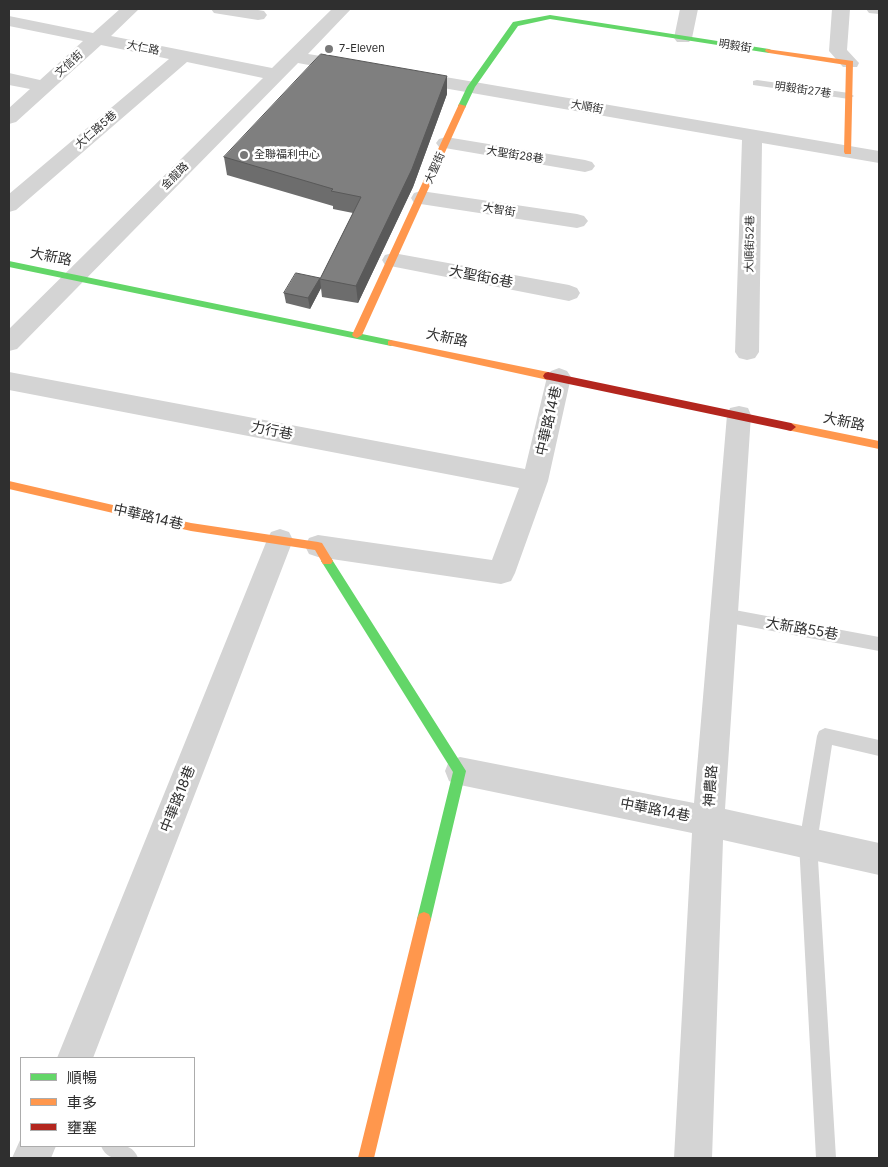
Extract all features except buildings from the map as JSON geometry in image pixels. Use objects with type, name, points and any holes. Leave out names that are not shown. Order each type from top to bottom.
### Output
[{"type":"street","name":"文信街","points":[[9,118],[130,9]]},
{"type":"street","points":[[220,9],[258,16]]},
{"type":"street","name":"金龍路","points":[[9,343],[342,9]]},
{"type":"street","points":[[683,38],[688,9]]},
{"type":"street","points":[[841,9],[838,51],[850,64],[848,152]]},
{"type":"street","name":"明毅街","points":[[534,21],[550,18],[850,64]]},
{"type":"street","name":"大仁路","points":[[9,21],[277,74]]},
{"type":"street","name":"大聖街","points":[[357,335],[471,87],[516,24],[534,21]]},
{"type":"street","name":"大仁路5巷","points":[[9,205],[182,56]]},
{"type":"street","name":"大順街","points":[[294,57],[879,157]]},
{"type":"street","points":[[9,79],[44,86]]},
{"type":"street","name":"大順街52巷","points":[[747,352],[752,135]]},
{"type":"street","name":"大聖街28巷","points":[[446,143],[585,166]]},
{"type":"street","name":"大智街","points":[[421,198],[578,221]]},
{"type":"street","name":"大聖街6巷","points":[[393,260],[569,293]]},
{"type":"street","name":"大新路","points":[[9,264],[879,445]]},
{"type":"street","name":"中華路14巷","points":[[9,485],[191,527],[501,573],[535,481],[558,377]]},
{"type":"street","name":"力行巷","points":[[9,381],[535,481]]},
{"type":"street","name":"神農路","points":[[693,1158],[708,821],[739,415]]},
{"type":"street","name":"中華路18巷","points":[[75,1057],[280,540]]},
{"type":"street","points":[[318,546],[460,771],[366,1158]]},
{"type":"street","name":"中華路14巷","points":[[460,771],[708,821],[879,859]]},
{"type":"street","points":[[30,1158],[36,1147]]},
{"type":"lane","name":"明毅街27巷","points":[[757,83],[849,96]]},
{"type":"lane","name":"大新路55巷","points":[[724,615],[879,644]]},
{"type":"lane","points":[[826,1158],[808,843],[825,736],[879,748]]},
{"type":"lane","points":[[112,1147],[128,1158]]},
{"type":"traffic: fast","points":[[462,106],[471,87],[516,24],[550,17],[769,51]]},
{"type":"traffic: fast","points":[[9,264],[391,343]]},
{"type":"traffic: fast","points":[[327,561],[460,771],[424,919]]},
{"type":"traffic: slow","points":[[769,51],[850,63],[848,152]]},
{"type":"traffic: slow","points":[[357,335],[462,106]]},
{"type":"traffic: slow","points":[[391,343],[548,376]]},
{"type":"traffic: slow","points":[[791,427],[879,445]]},
{"type":"traffic: slow","points":[[9,485],[191,527],[318,546],[327,561]]},
{"type":"traffic: slow","points":[[366,1158],[424,919]]},
{"type":"traffic: jam","points":[[548,376],[791,427]]},
{"type":"place","name":"7-Eleven","points":[[329,49]]},
{"type":"place","name":"全聯福利中心","points":[[244,155]]}]
